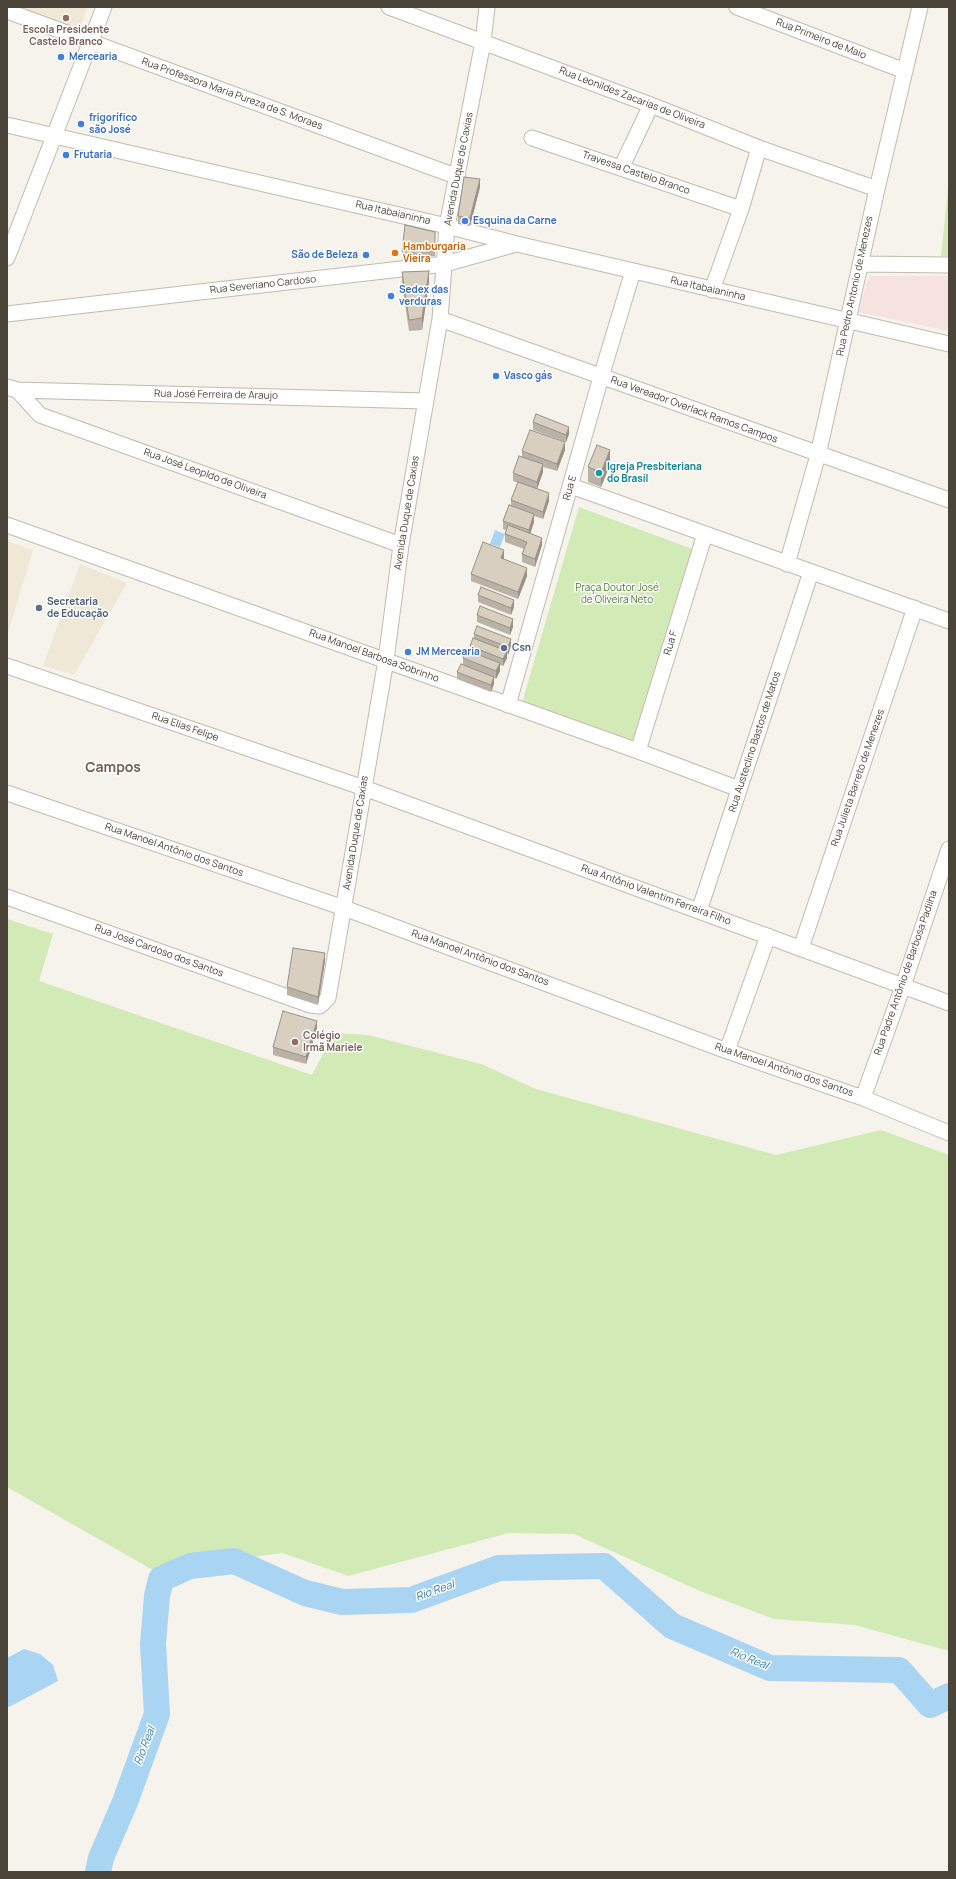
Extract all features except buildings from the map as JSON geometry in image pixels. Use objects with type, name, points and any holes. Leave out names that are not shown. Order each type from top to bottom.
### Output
[{"type":"street","points":[[7,258],[104,7]]},
{"type":"street","name":"Rua Leonildes Zacarias de Oliveira","points":[[389,7],[651,104],[759,148],[876,189]]},
{"type":"street","name":"Avenida Duque de Caxias","points":[[310,1005],[320,1006],[328,998],[344,908],[386,660],[401,545],[440,319],[447,226],[458,177],[483,42],[487,7]]},
{"type":"street","name":"Rua Primeiro de Maio","points":[[737,7],[905,71]]},
{"type":"street","name":"Rua Pedro Antonio de Menezes","points":[[787,564],[818,455],[876,189],[920,7]]},
{"type":"street","name":"Rua Professora Maria Pureza de S. Moraes","points":[[7,11],[458,177]]},
{"type":"street","points":[[621,168],[651,104]]},
{"type":"street","name":"Rua Itabaianinha","points":[[7,125],[447,226],[517,244],[848,322],[949,344]]},
{"type":"street","name":"Travessa Castelo Branco","points":[[532,138],[741,209]]},
{"type":"street","points":[[712,290],[741,209],[759,148]]},
{"type":"street","name":"Rua Severiano Cardoso","points":[[7,314],[445,264],[517,244]]},
{"type":"street","points":[[860,264],[949,265]]},
{"type":"street","name":"Rua E","points":[[508,705],[601,377],[633,271]]},
{"type":"street","name":"Rua Vereador Overlack Ramos Campos","points":[[440,319],[818,455],[949,500]]},
{"type":"street","name":"Rua José Ferreira de Araujo","points":[[12,389],[426,401]]},
{"type":"street","name":"Rua José Leopldo de Oliveira","points":[[12,389],[40,414],[401,545]]},
{"type":"street","points":[[571,486],[949,621]]},
{"type":"street","name":"Rua Manoel Barbosa Sobrinho","points":[[7,525],[386,660],[739,789]]},
{"type":"street","name":"Rua F","points":[[638,751],[705,534]]},
{"type":"street","name":"Rua Austeclino Bastos de Matos","points":[[699,911],[811,572]]},
{"type":"street","name":"Rua Julieta Barreto de Menezes","points":[[801,948],[915,608]]},
{"type":"street","name":"Rua Elias Felipe","points":[[7,666],[364,788]]},
{"type":"street","name":"Rua Antônio Valentim Ferreira Filho","points":[[364,788],[949,1003]]},
{"type":"street","name":"Rua Manoel Antônio dos Santos","points":[[7,793],[344,908],[728,1050],[863,1098],[949,1133]]},
{"type":"street","name":"Rua Padre Antônio de Barbosa Padilha","points":[[863,1098],[903,986],[949,849]]},
{"type":"street","name":"Rua José Cardoso dos Santos","points":[[7,897],[310,1005]]},
{"type":"street","points":[[728,1050],[768,936]]},
{"type":"shaded area","name":"Escola Presidente Castelo Branco","points":[[18,7],[88,7],[79,29]]},
{"type":"shaded area","points":[[869,276],[949,276],[949,331],[858,312]]},
{"type":"shaded area","points":[[7,541],[33,550],[7,636]]},
{"type":"shaded area","points":[[80,564],[127,583],[74,675],[43,666]]},
{"type":"green space","points":[[949,179],[949,256],[941,256]]},
{"type":"green space","name":"Praça Doutor José de Oliveira Neto","points":[[579,507],[695,550],[632,741],[522,703]]},
{"type":"green space","points":[[7,919],[53,934],[39,981],[312,1075],[334,1033],[368,1035],[481,1064],[536,1089],[776,1155],[881,1130],[949,1155],[949,1651],[855,1625],[774,1619],[700,1591],[574,1534],[509,1533],[348,1576],[283,1553],[153,1570],[7,1487]]},
{"type":"water","points":[[495,530],[505,534],[500,547],[490,544]]},
{"type":"water","points":[[24,1649],[40,1654],[53,1665],[58,1681],[7,1708],[7,1658]]},
{"type":"waterway","name":"Rio Real","points":[[98,1872],[101,1858],[125,1802],[157,1714],[153,1644],[157,1596],[161,1579],[190,1566],[234,1561],[305,1593],[342,1602],[411,1600],[499,1568],[604,1566],[672,1626],[770,1668],[899,1670],[930,1705],[949,1696]]},
{"type":"place","name":"Escola Presidente Castelo Branco","points":[[66,18]]},
{"type":"place","name":"Mercearia","points":[[61,57]]},
{"type":"place","name":"frigorífico são José","points":[[81,124]]},
{"type":"place","name":"Frutaria","points":[[66,155]]},
{"type":"place","name":"Esquina da Carne","points":[[465,221]]},
{"type":"place","name":"Hamburgaria Vieira","points":[[395,253]]},
{"type":"place","name":"São de Beleza","points":[[366,255]]},
{"type":"place","name":"Sedex das verduras","points":[[391,296]]},
{"type":"place","name":"Vasco gás","points":[[496,376]]},
{"type":"place","name":"Igreja Presbiteriana do Brasil","points":[[599,473]]},
{"type":"place","name":"Secretaria de Educação","points":[[39,608]]},
{"type":"place","name":"Csn","points":[[504,648]]},
{"type":"place","name":"JM Mercearia","points":[[408,652]]},
{"type":"place","name":"Colégio Irmã Mariele","points":[[295,1042]]},
{"type":"district","name":"Campos","points":[[113,768]]}]
